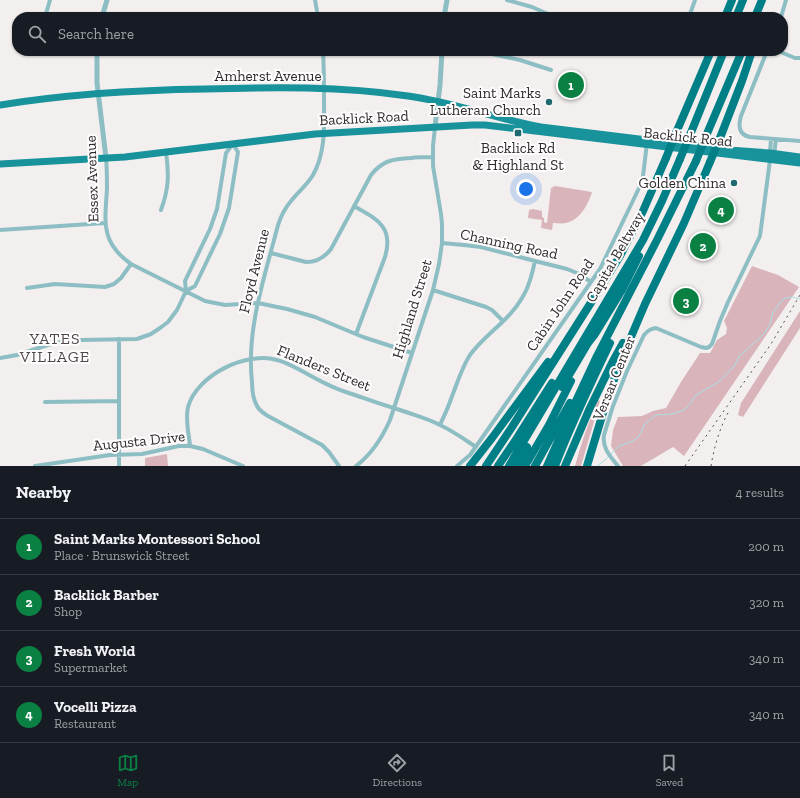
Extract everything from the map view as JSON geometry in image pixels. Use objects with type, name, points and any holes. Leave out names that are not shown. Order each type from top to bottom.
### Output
[{"type":"highway","points":[[727,12],[732,0]]},
{"type":"highway","points":[[738,12],[743,0]]},
{"type":"highway","points":[[757,12],[762,0]]},
{"type":"highway","points":[[763,12],[766,0]]},
{"type":"highway","points":[[486,466],[620,256],[650,197],[709,56]]},
{"type":"highway","name":"Capital Beltway","points":[[509,466],[593,331],[643,240],[662,201],[722,56]]},
{"type":"highway","name":"Capital Beltway","points":[[555,466],[586,393],[657,253],[740,56]]},
{"type":"highway","points":[[587,466],[619,365],[645,304],[684,223],[710,162],[742,82],[750,56]]},
{"type":"highway","points":[[535,466],[597,356],[658,240],[696,161]]},
{"type":"highway","points":[[470,466],[592,302]]},
{"type":"highway","points":[[565,466],[597,393],[645,304]]},
{"type":"highway","points":[[498,466],[557,376],[593,331]]},
{"type":"highway","points":[[516,466],[588,343],[593,331]]},
{"type":"highway","points":[[525,466],[556,412],[593,331]]},
{"type":"highway","points":[[547,466],[597,356]]},
{"type":"highway","points":[[539,466],[554,431]]},
{"type":"main road","name":"Amherst Avenue","points":[[0,105],[35,99],[143,90],[302,87],[415,97],[533,126]]},
{"type":"main road","name":"Backlick Road","points":[[0,164],[106,158],[324,133],[472,125],[485,125],[800,158]]},
{"type":"main road","name":"Backlick Road","points":[[533,126],[647,143]]},
{"type":"main road","name":"Backlick Road","points":[[771,156],[800,163]]},
{"type":"street","points":[[46,12],[50,0]]},
{"type":"street","points":[[103,12],[107,0]]},
{"type":"street","points":[[315,0],[317,12]]},
{"type":"street","points":[[445,12],[447,0]]},
{"type":"street","points":[[507,0],[537,8],[545,12]]},
{"type":"street","points":[[691,12],[695,0]]},
{"type":"street","points":[[782,12],[786,0]]},
{"type":"street","points":[[788,55],[800,58]]},
{"type":"street","name":"Essex Avenue","points":[[97,56],[98,93],[107,177],[105,223],[107,234],[123,257],[131,264],[201,299],[213,303],[232,305],[258,303],[301,313],[325,321],[370,340],[412,353]]},
{"type":"street","name":"Floyd Avenue","points":[[323,56],[323,148],[318,165],[308,181],[292,199],[284,211],[278,225],[252,331],[250,359],[254,398],[261,412],[322,445],[339,466]]},
{"type":"street","name":"Highland Street","points":[[356,466],[375,447],[387,426],[433,290],[440,264],[442,214],[433,157],[442,56]]},
{"type":"street","points":[[501,56],[520,60],[551,70]]},
{"type":"street","points":[[765,56],[741,116],[739,126],[741,132],[746,136],[800,141]]},
{"type":"street","points":[[771,156],[774,139]]},
{"type":"street","name":"Cabin John Road","points":[[457,466],[468,458],[476,447],[603,263],[641,184],[647,143]]},
{"type":"street","points":[[0,358],[17,355],[51,344],[67,341],[142,338],[151,334],[168,322],[174,315],[186,291],[185,281],[210,229],[217,209],[226,153],[232,144],[238,152],[232,196],[227,214],[215,246],[195,286],[186,291]]},
{"type":"street","points":[[161,210],[168,182],[166,152]]},
{"type":"street","name":"Versar Center","points":[[618,466],[608,453],[603,440],[627,371],[644,335],[648,331],[656,328],[701,347],[706,348],[712,344],[728,302],[760,236],[771,156]]},
{"type":"street","points":[[271,254],[306,262],[311,262],[321,258],[331,249],[371,175],[377,168],[390,160],[433,157]]},
{"type":"street","points":[[354,206],[372,216],[379,222],[388,241],[385,257],[356,334]]},
{"type":"street","points":[[0,230],[105,223]]},
{"type":"street","name":"Channing Road","points":[[442,243],[481,247],[567,269],[577,273],[591,282]]},
{"type":"street","points":[[440,425],[448,409],[464,364],[476,347],[517,306],[526,292],[530,282],[535,261]]},
{"type":"street","points":[[27,288],[55,284],[105,287],[114,284],[121,278],[131,264]]},
{"type":"street","points":[[433,290],[486,307],[492,310],[503,321]]},
{"type":"street","points":[[119,339],[119,466]]},
{"type":"street","name":"Flanders Street","points":[[190,446],[187,413],[195,394],[220,370],[235,363],[250,359],[262,358],[279,360],[338,389],[426,419],[459,435],[476,447]]},
{"type":"street","points":[[45,402],[119,401]]},
{"type":"street","name":"Augusta Drive","points":[[35,466],[110,454],[142,454],[172,447],[190,446],[203,449],[234,464],[243,466]]},
{"type":"shaded area","points":[[555,186],[592,192],[586,207],[575,219],[566,223],[553,223],[552,230],[541,228],[542,220],[528,218],[529,210],[533,209],[542,211],[544,222],[547,223],[551,188]]},
{"type":"shaded area","points":[[752,266],[778,275],[799,287],[684,456],[673,447],[641,466],[623,466],[611,446],[613,430],[618,417],[642,416],[653,411],[666,408],[700,353],[710,353],[717,340],[726,334],[727,328],[724,321]]},
{"type":"shaded area","points":[[800,311],[800,328],[743,417],[738,415],[741,403]]},
{"type":"shaded area","points":[[598,400],[600,401],[581,466],[575,466],[585,432]]},
{"type":"shaded area","points":[[167,454],[168,466],[145,466],[145,458]]},
{"type":"waterway","points":[[611,454],[619,446],[633,441],[639,436],[645,424],[656,415],[671,414],[684,410],[696,395],[720,381],[735,365],[739,356],[764,334],[770,324],[773,312],[782,300],[792,297],[800,299]]},
{"type":"waterway","points":[[597,466],[609,456]]},
{"type":"railway","points":[[685,466],[771,344],[800,295]]},
{"type":"railway","points":[[711,466],[718,437],[729,411]]},
{"type":"place","name":"Saint Marks Montessori School","points":[[571,85]]},
{"type":"place","name":"Saint Marks Lutheran Church","points":[[549,102]]},
{"type":"place","name":"Backlick Rd & Highland St","points":[[518,133]]},
{"type":"place","name":"Golden China","points":[[734,183]]},
{"type":"place","name":"Vocelli Pizza","points":[[721,210]]},
{"type":"place","name":"Backlick Barber","points":[[703,246]]},
{"type":"place","name":"Fresh World","points":[[686,301]]},
{"type":"district","name":"YATES VILLAGE","points":[[55,347]]}]
